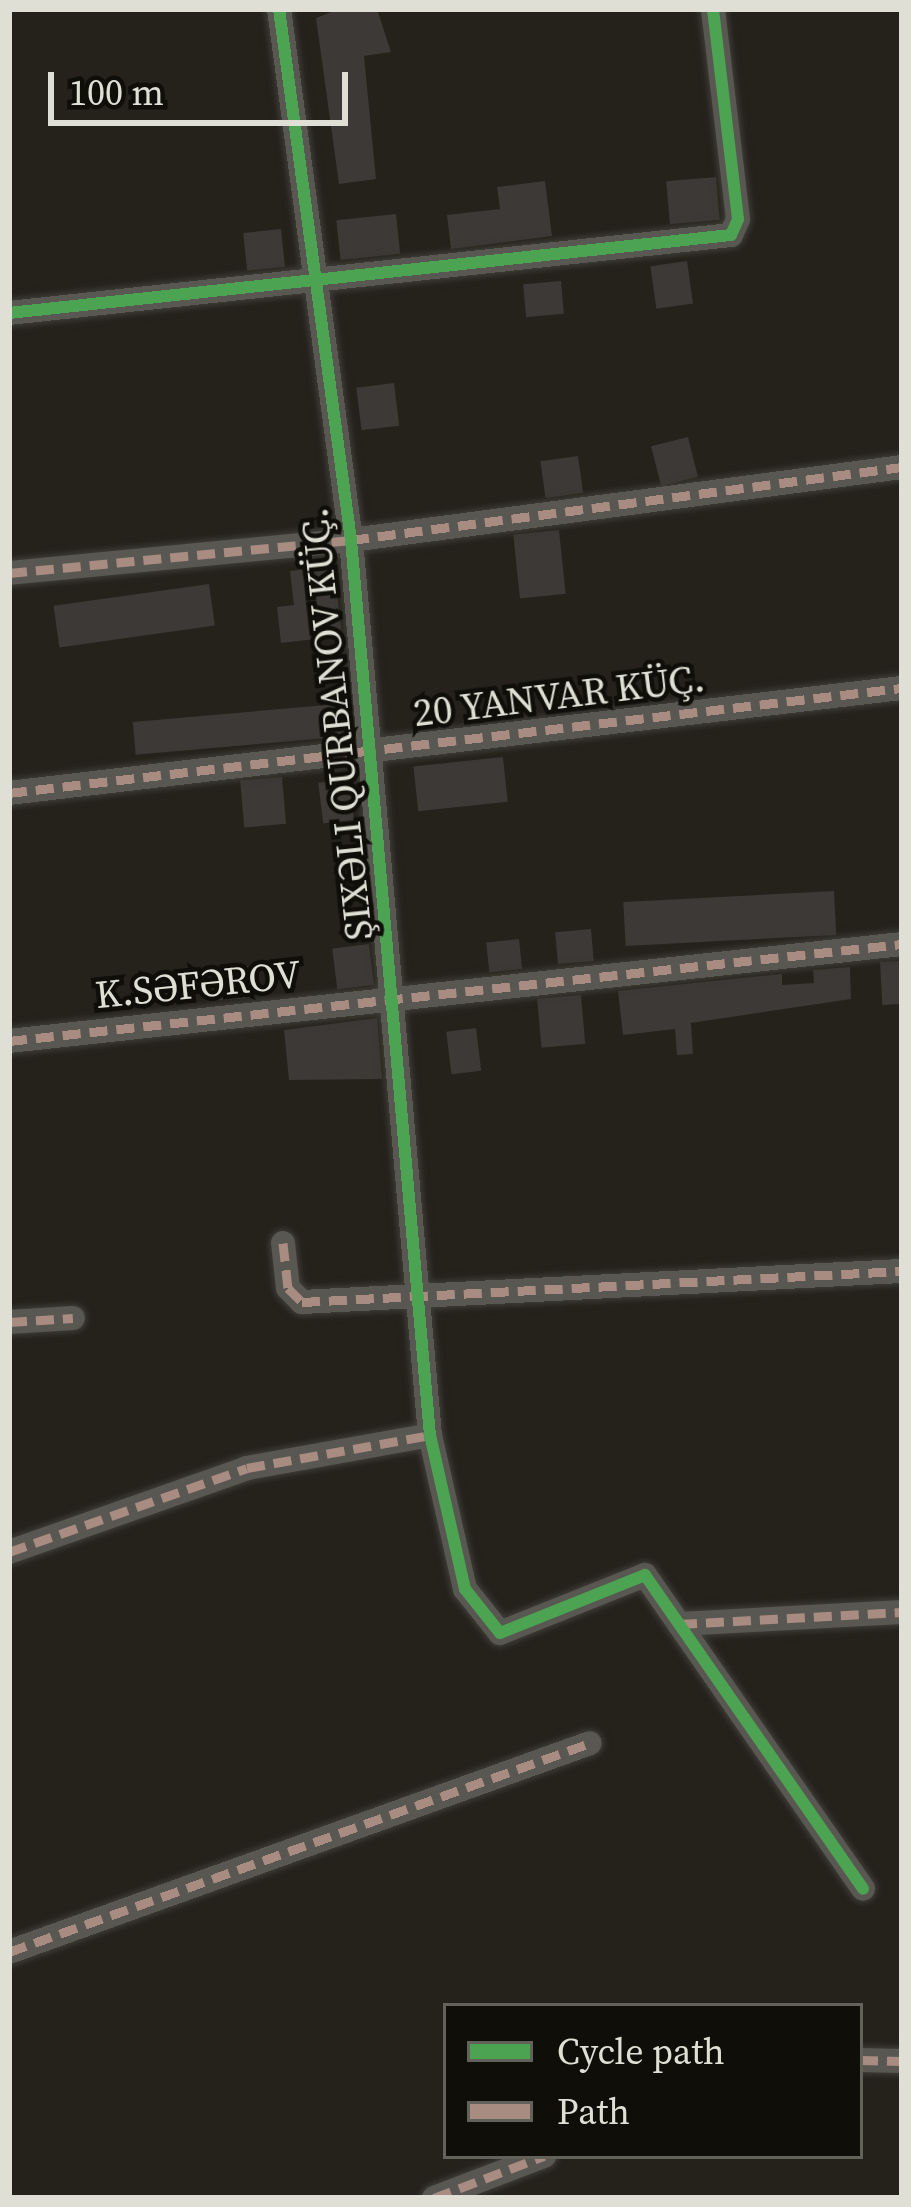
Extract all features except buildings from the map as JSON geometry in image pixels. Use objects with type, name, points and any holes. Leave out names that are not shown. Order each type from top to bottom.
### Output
[{"type":"street","points":[[279,9],[351,540],[430,1435],[465,1588],[485,1626],[500,1633],[645,1574],[863,1889]]},
{"type":"street","points":[[9,313],[731,235],[738,219],[713,9]]},
{"type":"street","points":[[9,573],[351,540],[902,466]]},
{"type":"street","name":"20 YANVAR KÜÇ.","points":[[9,793],[367,757],[902,688]]},
{"type":"street","name":"K.SƏFƏROV","points":[[9,1041],[902,944]]},
{"type":"street","points":[[283,1243],[288,1288],[302,1302],[902,1271]]},
{"type":"street","points":[[9,1322],[73,1318]]},
{"type":"street","points":[[9,1552],[247,1468],[430,1435]]},
{"type":"street","points":[[680,1624],[902,1612]]},
{"type":"street","points":[[9,1952],[590,1743]]},
{"type":"street","points":[[863,2060],[902,2061]]},
{"type":"street","points":[[434,2198],[536,2159]]},
{"type":"marked path","points":[[9,573],[351,540],[902,467]]},
{"type":"marked path","points":[[9,793],[902,688]]},
{"type":"marked path","points":[[9,1041],[902,944]]},
{"type":"marked path","points":[[283,1243],[288,1288],[302,1302],[902,1271]]},
{"type":"marked path","points":[[9,1322],[73,1318]]},
{"type":"marked path","points":[[9,1552],[247,1468],[430,1435]]},
{"type":"marked path","points":[[679,1624],[902,1612]]},
{"type":"marked path","points":[[9,1952],[590,1743]]},
{"type":"marked path","points":[[863,2060],[902,2061]]},
{"type":"marked path","points":[[434,2198],[536,2159]]},
{"type":"cycle path","name":"ŞIXƏLI QURBANOV KÜÇ.","points":[[279,9],[351,540],[430,1435],[465,1589],[500,1633],[645,1575],[863,1889]]},
{"type":"cycle path","points":[[9,313],[731,235],[738,219],[713,9]]}]
